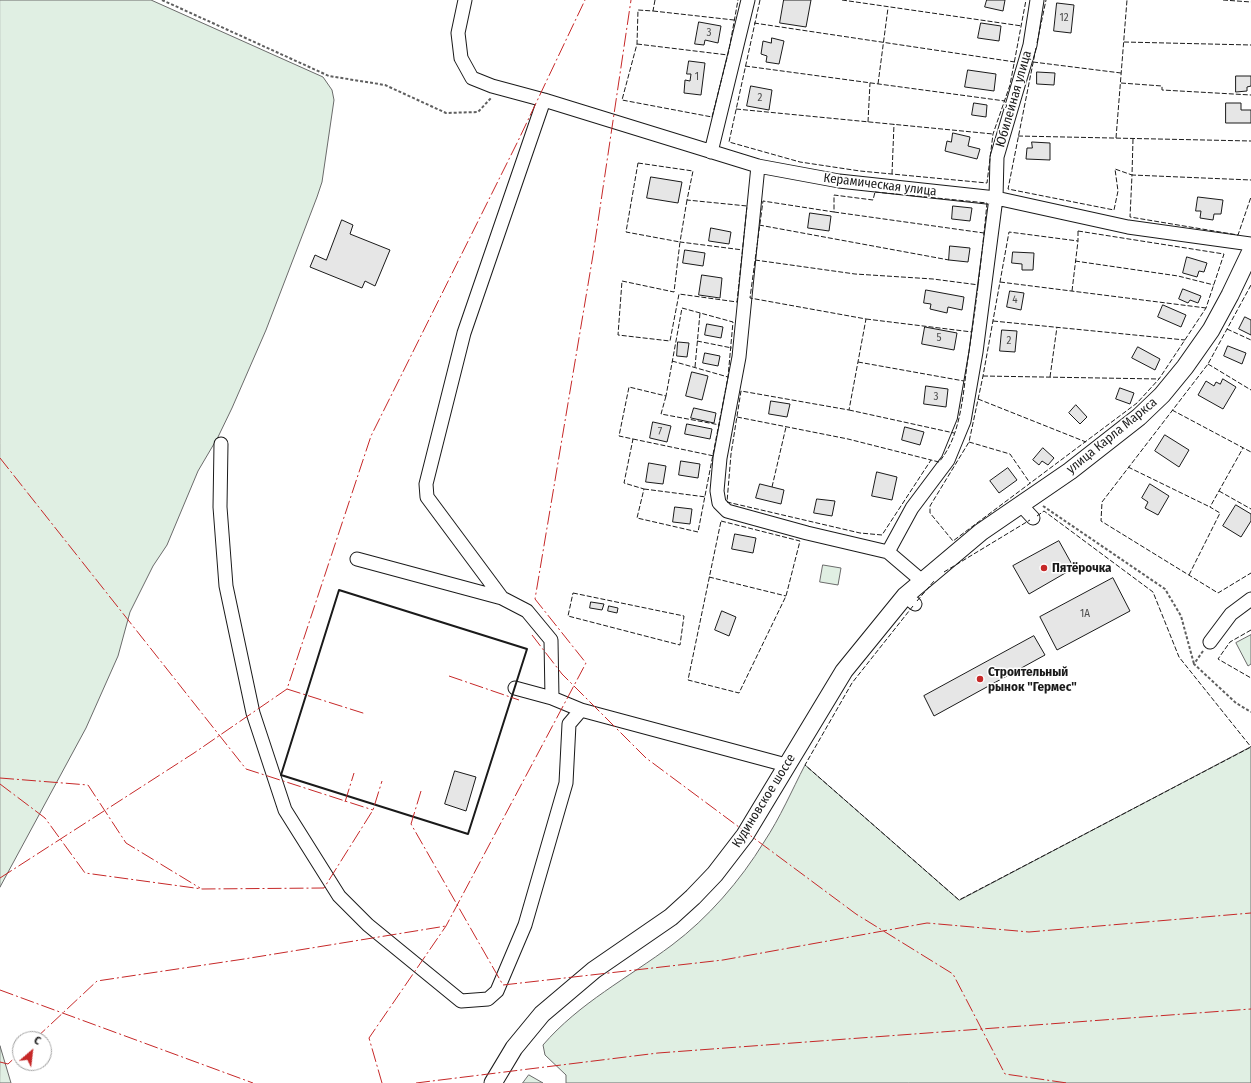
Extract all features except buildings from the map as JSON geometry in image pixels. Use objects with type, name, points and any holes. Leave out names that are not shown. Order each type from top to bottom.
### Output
[{"type":"main road","name":"улица Карла Маркса","points":[[981,532],[1070,471],[1139,417],[1162,395],[1186,367],[1210,330],[1230,295],[1251,251]]},
{"type":"main road","name":"Кудиновское шоссе","points":[[493,1083],[514,1048],[542,1014],[594,970],[671,917],[715,874],[745,835],[844,671],[910,600],[922,581],[981,532]]},
{"type":"street","name":"Керамическая улица","points":[[466,0],[458,33],[461,58],[472,78],[492,86],[544,100],[758,166],[838,181],[996,198],[1128,227],[1251,244]]},
{"type":"street","points":[[711,152],[748,0]]},
{"type":"street","name":"Юбилейная улица","points":[[888,552],[912,508],[948,460],[964,421],[976,352],[996,198],[997,158],[1030,46],[1037,0]]},
{"type":"street","points":[[502,598],[427,497],[426,484],[464,333],[544,100]]},
{"type":"street","points":[[758,166],[739,357],[720,458],[717,491],[719,503],[727,511],[807,533],[888,552],[922,581]]},
{"type":"street","points":[[221,444],[220,507],[226,586],[253,713],[285,810],[339,896],[368,925],[462,1000],[488,999],[497,991],[525,925],[566,783],[569,724],[581,710]]},
{"type":"street","points":[[1026,501],[1033,518]]},
{"type":"street","points":[[357,559],[502,598],[527,611],[551,640],[552,698]]},
{"type":"street","points":[[1210,642],[1231,614],[1251,599]]},
{"type":"street","points":[[515,688],[552,698],[581,710],[786,765]]},
{"type":"path","points":[[162,0],[329,76],[386,86],[446,113],[478,112],[490,98],[517,92]]},
{"type":"path","points":[[1026,501],[1165,589],[1181,616],[1194,664],[1236,703],[1251,712]]},
{"type":"path","points":[[1194,664],[1210,642]]},
{"type":"green space","points":[[0,0],[151,0],[323,77],[332,90],[334,100],[322,182],[266,330],[232,408],[218,437],[198,471],[167,545],[153,566],[130,612],[118,656],[86,728],[0,887]]},
{"type":"green space","points":[[823,565],[841,568],[838,585],[820,582]]},
{"type":"green space","points":[[1251,635],[1251,664],[1248,666],[1236,643]]},
{"type":"green space","points":[[1251,747],[1251,1083],[566,1083],[566,1075],[545,1055],[543,1045],[572,1016],[672,945],[711,911],[734,885],[755,857],[781,814],[805,765],[959,900]]},
{"type":"green space","points":[[0,1046],[11,1083],[0,1083]]},
{"type":"green space","points":[[529,1075],[543,1083],[523,1083]]},
{"type":"fence","points":[[655,0],[653,11],[638,10],[637,44],[622,100],[712,117],[729,50],[738,0]]},
{"type":"fence","points":[[760,0],[729,142],[800,162],[860,171],[987,183],[993,134],[1010,85],[1026,0]]},
{"type":"fence","points":[[842,0],[1022,26]]},
{"type":"fence","points":[[1037,43],[1046,0]]},
{"type":"fence","points":[[1116,138],[1127,0]]},
{"type":"fence","points":[[1223,0],[1251,2]]},
{"type":"fence","points":[[878,84],[888,8]]},
{"type":"fence","points":[[653,11],[734,20]]},
{"type":"fence","points":[[754,23],[1015,62]]},
{"type":"fence","points":[[1124,42],[1251,45]]},
{"type":"fence","points":[[637,44],[728,55]]},
{"type":"fence","points":[[1036,48],[1008,189],[1114,210],[1118,191],[1115,169],[1132,175],[1130,217],[1238,235],[1251,197]]},
{"type":"fence","points":[[1033,62],[1121,73]]},
{"type":"fence","points":[[745,66],[1005,101]]},
{"type":"fence","points":[[868,122],[870,83]]},
{"type":"fence","points":[[1121,83],[1162,86],[1162,90],[1251,95]]},
{"type":"fence","points":[[736,109],[993,134]]},
{"type":"fence","points":[[892,174],[894,124]]},
{"type":"fence","points":[[1018,136],[1251,141]]},
{"type":"fence","points":[[1133,139],[1132,175],[1251,180]]},
{"type":"fence","points":[[638,163],[693,171],[687,200],[747,206],[737,302],[679,294],[670,341],[618,335],[622,281],[674,292],[680,242],[626,232],[638,163]]},
{"type":"fence","points":[[875,192],[987,203],[979,280],[963,398],[953,439],[939,462],[931,460],[882,535],[860,533],[727,502],[731,454],[741,391],[849,410],[866,319],[750,298],[763,201],[834,212],[834,195],[873,200],[875,192]]},
{"type":"fence","points":[[687,200],[680,242],[743,250]]},
{"type":"fence","points":[[834,212],[984,233]]},
{"type":"fence","points":[[759,225],[949,260]]},
{"type":"fence","points":[[1078,231],[1224,254],[1206,308],[1159,379],[1137,403],[953,541],[930,513],[930,506],[969,442],[983,376],[1009,232],[1078,241],[1078,231]]},
{"type":"fence","points":[[1072,291],[1078,241]]},
{"type":"fence","points":[[755,260],[855,274],[933,279],[979,285]]},
{"type":"fence","points":[[1075,261],[1178,276],[1214,285]]},
{"type":"fence","points":[[1000,282],[1206,308]]},
{"type":"fence","points":[[1251,285],[1208,364],[1102,502],[1101,521],[1218,593],[1251,573]]},
{"type":"fence","points":[[682,308],[733,322],[728,377],[698,532],[637,518],[644,489],[624,483],[633,439],[619,436],[629,387],[666,396],[682,308]]},
{"type":"fence","points":[[695,367],[700,313]]},
{"type":"fence","points":[[866,319],[972,332]]},
{"type":"fence","points":[[993,321],[1185,340]]},
{"type":"fence","points":[[1050,377],[1057,327]]},
{"type":"fence","points":[[1227,329],[1251,340]]},
{"type":"fence","points":[[697,341],[732,348]]},
{"type":"fence","points":[[672,361],[728,377]]},
{"type":"fence","points":[[858,362],[964,381]]},
{"type":"fence","points":[[1208,364],[1251,390]]},
{"type":"fence","points":[[983,376],[1159,379]]},
{"type":"fence","points":[[666,396],[661,414],[720,425]]},
{"type":"fence","points":[[978,399],[1086,442]]},
{"type":"fence","points":[[849,410],[954,433]]},
{"type":"fence","points":[[1172,410],[1251,452]]},
{"type":"fence","points":[[737,417],[848,439],[931,460]]},
{"type":"fence","points":[[772,487],[786,427]]},
{"type":"fence","points":[[633,439],[714,456]]},
{"type":"fence","points":[[969,442],[1010,454],[1030,483]]},
{"type":"fence","points":[[1189,575],[1220,513],[1210,507],[1243,448]]},
{"type":"fence","points":[[1128,467],[1210,507]]},
{"type":"fence","points":[[644,489],[706,497]]},
{"type":"fence","points":[[1219,491],[1251,509]]},
{"type":"fence","points":[[1037,516],[1044,511],[1153,592],[1179,657],[1251,747]]},
{"type":"fence","points":[[944,572],[1030,520]]},
{"type":"fence","points":[[721,521],[800,541],[786,596],[739,693],[688,680],[721,521]]},
{"type":"fence","points":[[709,577],[786,596]]},
{"type":"fence","points":[[917,601],[934,581]]},
{"type":"fence","points":[[573,593],[684,616],[680,645],[568,616],[573,593]]},
{"type":"fence","points":[[913,606],[852,683],[805,765],[959,900],[1251,747]]},
{"type":"fence","points":[[1251,630],[1230,642],[1218,659],[1251,678]]},
{"type":"wall","points":[[339,590],[527,649],[468,834],[281,775],[339,590]]},
{"type":"power","points":[[0,878],[194,753],[287,689],[371,436],[518,141],[585,0]]},
{"type":"power","points":[[382,1083],[369,1038],[446,926],[586,663],[535,599],[593,255],[631,0]]},
{"type":"power","points":[[0,458],[246,769],[373,810]]},
{"type":"power","points":[[532,635],[562,674],[646,758],[856,914],[953,974],[1005,1074],[1067,1083]]},
{"type":"power","points":[[449,676],[519,700]]},
{"type":"power","points":[[287,689],[366,714]]},
{"type":"power","points":[[345,802],[354,773]]},
{"type":"power","points":[[0,778],[88,785],[126,843],[200,888]]},
{"type":"power","points":[[0,784],[45,818],[85,873],[202,889],[324,888],[373,810],[382,781]]},
{"type":"power","points":[[421,791],[411,824],[503,985],[723,960],[927,923],[1029,932],[1251,913]]},
{"type":"power","points":[[44,1031],[97,981],[446,926]]},
{"type":"power","points":[[0,990],[253,1083]]},
{"type":"power","points":[[416,1083],[658,1053],[1251,1009]]},
{"type":"power","points":[[0,1062],[8,1064],[12,1060]]},
{"type":"place","name":"Пятёрочка","points":[[1044,568]]},
{"type":"place","name":"Строительный рынок \"Гермес\"","points":[[980,679]]}]
